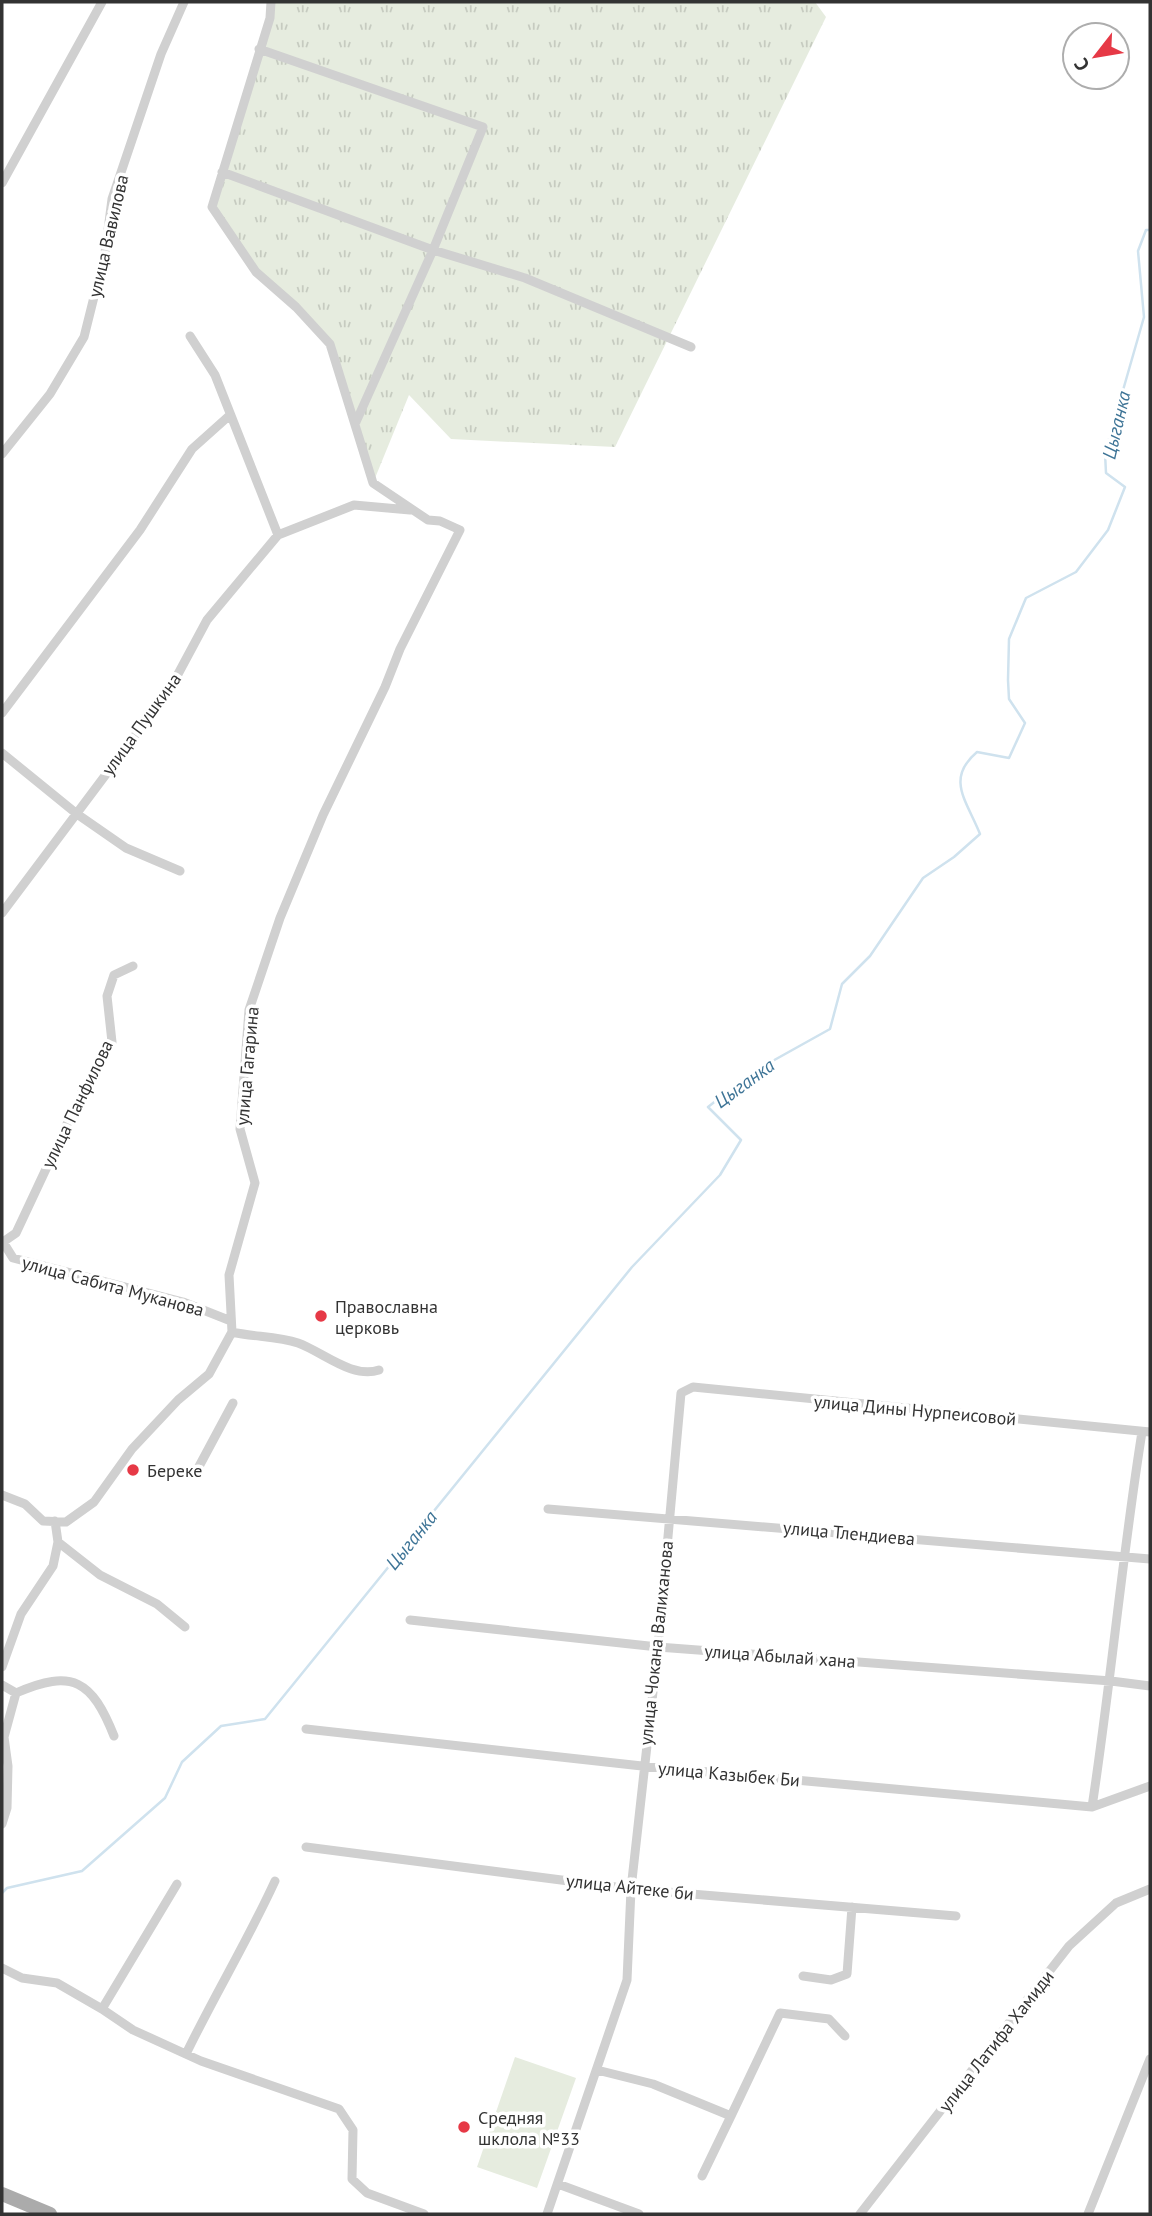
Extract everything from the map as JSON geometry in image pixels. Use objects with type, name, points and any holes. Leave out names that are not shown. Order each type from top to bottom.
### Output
[{"type":"main road","points":[[2,2194],[50,2214]]},
{"type":"street","points":[[2,183],[102,2]]},
{"type":"street","name":"улица Вавилова","points":[[2,454],[50,394],[84,337],[105,253],[112,199],[161,54],[184,2]]},
{"type":"street","points":[[271,2],[270,18],[212,207],[257,272],[296,307],[330,344],[373,483],[414,510]]},
{"type":"street","points":[[259,49],[483,127],[433,250],[356,422]]},
{"type":"street","points":[[222,172],[433,250],[525,278],[691,347]]},
{"type":"street","points":[[190,336],[215,375],[278,535]]},
{"type":"street","points":[[2,713],[140,530],[192,449],[230,415]]},
{"type":"street","name":"улица Пушкина","points":[[2,912],[170,689],[207,620],[278,535],[354,505],[414,510]]},
{"type":"street","name":"улица Гагарина","points":[[232,1332],[229,1275],[255,1183],[240,1129],[249,1010],[280,918],[323,815],[400,649],[460,530],[440,521],[428,520],[414,510]]},
{"type":"street","points":[[2,753],[77,814],[126,848],[180,871]]},
{"type":"street","name":"улица Панфилова","points":[[2,1242],[16,1233],[83,1090],[111,1042],[107,996],[114,975],[133,967]]},
{"type":"street","name":"улица Сабита Муканова","points":[[2,1242],[13,1258],[183,1301],[231,1321]]},
{"type":"street","points":[[2,1495],[25,1504],[43,1521],[66,1522],[94,1502],[132,1449],[178,1400],[209,1374],[232,1332],[295,1342],[369,1374],[379,1370]]},
{"type":"street","name":"улица Дины Нурпеисовой","points":[[681,1393],[693,1387],[1146,1432]]},
{"type":"street","name":"улица Чокана Валиханова","points":[[547,2214],[627,1980],[631,1889],[642,1766],[658,1647],[681,1393]]},
{"type":"street","points":[[196,1472],[233,1403]]},
{"type":"street","points":[[1092,1807],[1111,1681],[1122,1556],[1146,1432]]},
{"type":"street","name":"улица Тлендиева","points":[[548,1509],[670,1517],[1150,1559]]},
{"type":"street","points":[[2,1667],[22,1614],[53,1566],[58,1542],[55,1521]]},
{"type":"street","points":[[58,1542],[100,1575],[157,1604],[185,1627]]},
{"type":"street","name":"улица Абылай хана","points":[[410,1620],[658,1647],[1150,1686]]},
{"type":"street","points":[[2,1685],[16,1693],[46,1683],[65,1682],[86,1687],[103,1708],[114,1735]]},
{"type":"street","points":[[2,1824],[7,1808],[8,1766],[4,1737],[16,1693]]},
{"type":"street","name":"улица Казыбек Би","points":[[306,1729],[642,1766],[1092,1807],[1150,1786]]},
{"type":"street","name":"улица Айтеке би","points":[[306,1847],[631,1889],[956,1916]]},
{"type":"street","points":[[186,2054],[217,1990],[254,1927],[275,1881]]},
{"type":"street","points":[[102,2009],[177,1884]]},
{"type":"street","name":"улица Латифа Хамиди","points":[[860,2214],[1069,1946],[1116,1903],[1150,1889]]},
{"type":"street","points":[[803,1976],[831,1980],[847,1974],[852,1907]]},
{"type":"street","points":[[2,1968],[22,1978],[57,1983],[133,2030],[186,2054],[339,2109],[353,2130],[352,2179],[367,2193],[424,2214]]},
{"type":"street","points":[[702,2176],[780,2013],[829,2019],[845,2036]]},
{"type":"street","points":[[1088,2214],[1150,2059]]},
{"type":"street","points":[[597,2070],[653,2084],[732,2116]]},
{"type":"street","points":[[558,2184],[639,2214]]},
{"type":"green space","points":[[271,2],[815,2],[826,17],[615,447],[451,439],[409,395],[373,483],[330,344],[256,272],[212,207]]},
{"type":"green space","points":[[515,2057],[576,2078],[537,2188],[477,2167]]},
{"type":"waterway","name":"Цыганка","points":[[2,1893],[7,1888],[82,1871],[165,1798],[182,1762],[221,1726],[265,1719],[632,1267],[720,1175],[741,1140],[708,1107],[751,1073],[830,1029],[842,984],[870,956],[923,878],[954,857],[980,834],[965,801],[960,781],[967,762],[977,752],[1009,758],[1025,723],[1009,699],[1008,680],[1009,639],[1026,598],[1076,572],[1108,530],[1125,487],[1106,473],[1105,453],[1144,317],[1138,251],[1146,230],[1150,230]]},
{"type":"place","name":"Православна церковь","points":[[321,1316]]},
{"type":"place","name":"Береке","points":[[133,1470]]},
{"type":"place","name":"Средняя шклола №33","points":[[464,2127]]}]
